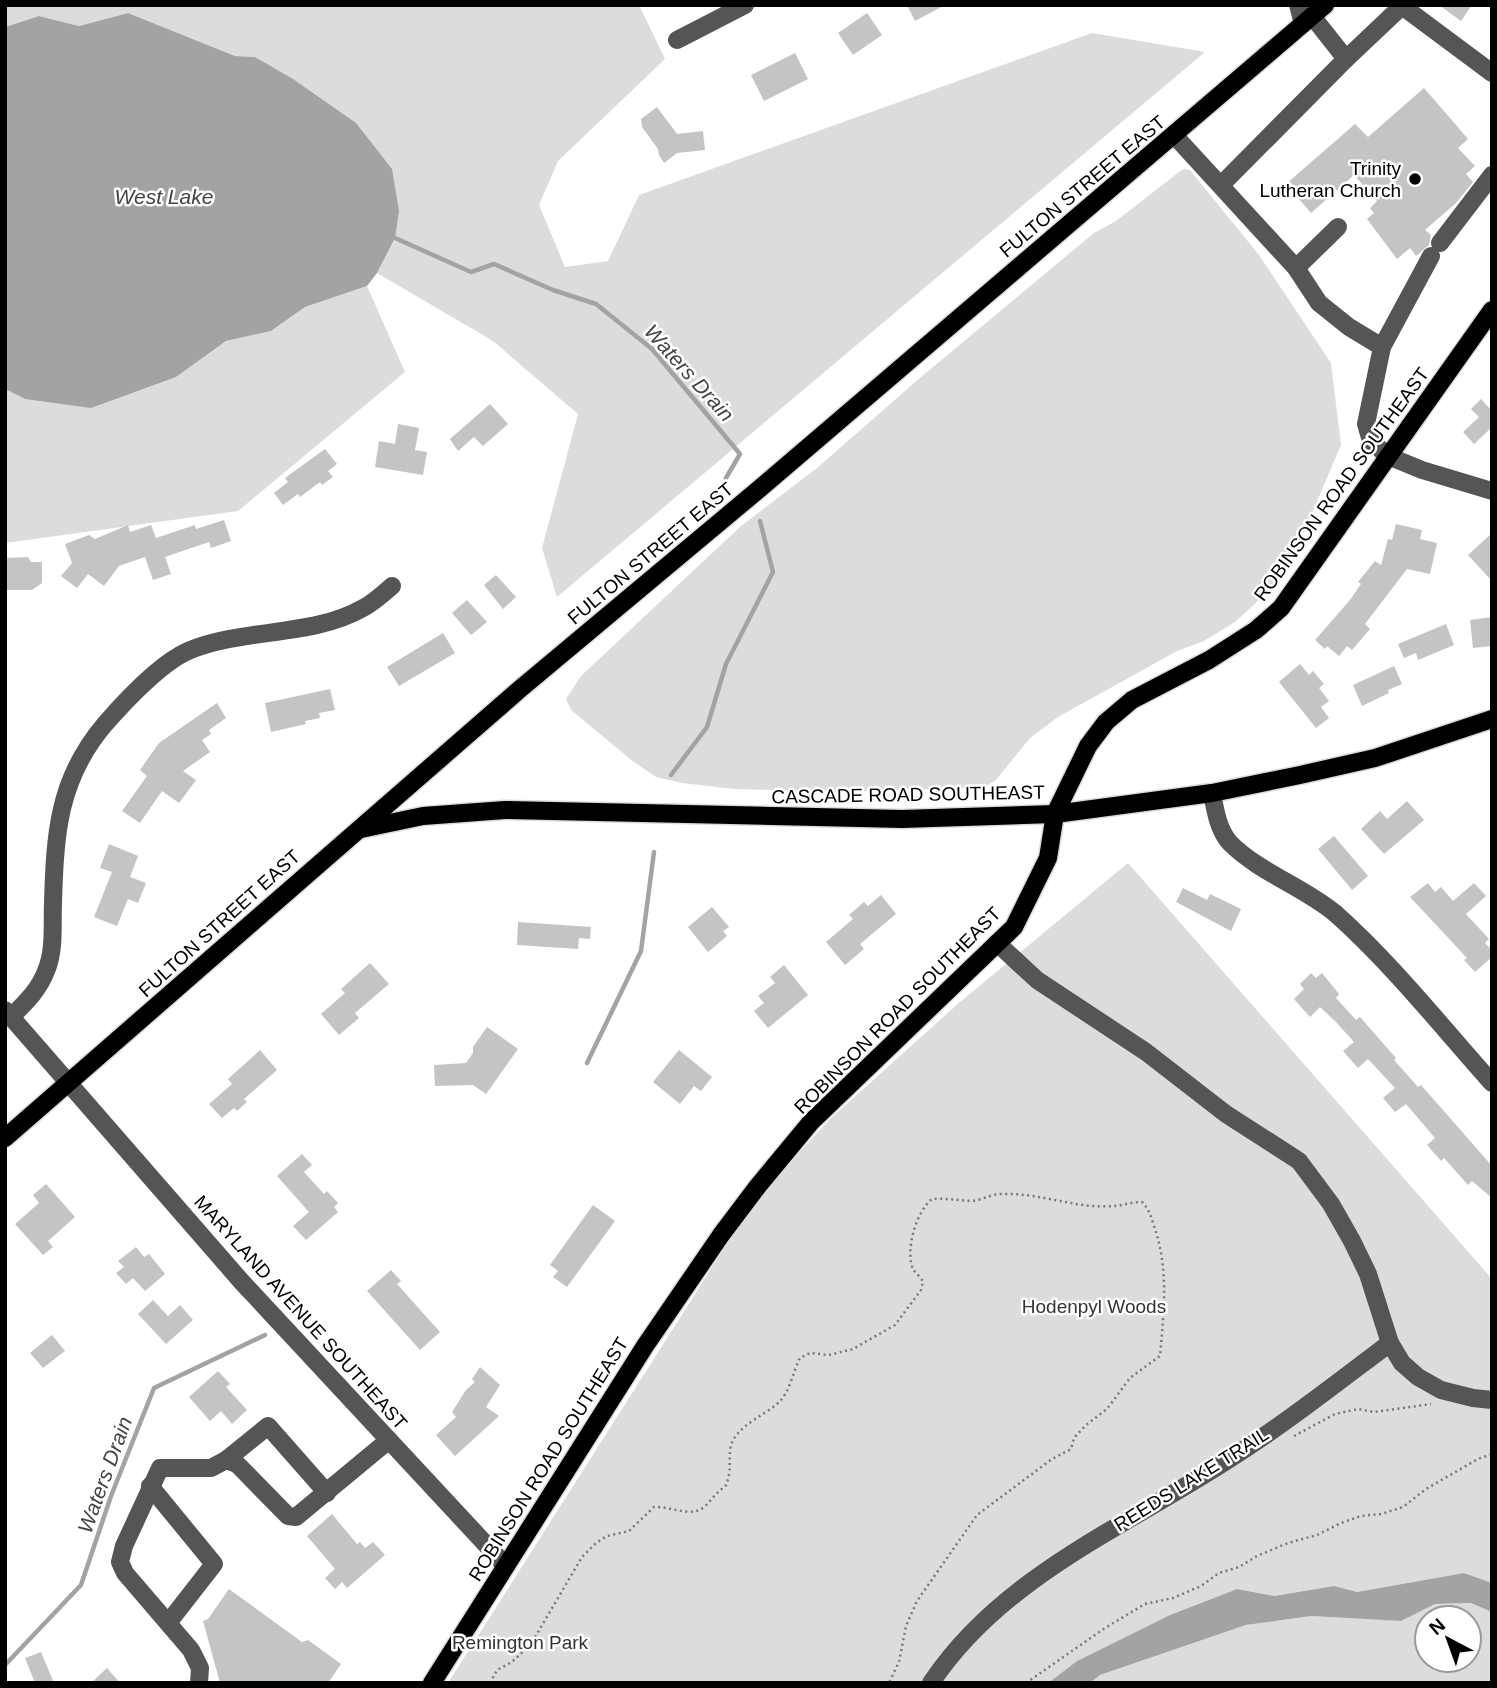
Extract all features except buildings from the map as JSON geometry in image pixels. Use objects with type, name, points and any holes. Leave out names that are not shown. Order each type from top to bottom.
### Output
[{"type":"main road","name":"FULTON STREET EAST","points":[[5,1138],[357,830],[1174,135],[1309,12]]},
{"type":"main road","name":"ROBINSON ROAD SOUTHEAST","points":[[432,1683],[645,1346],[758,1186],[811,1122],[1014,927],[1048,858],[1055,814],[1088,746],[1106,722],[1132,700],[1209,660],[1256,630],[1281,608],[1492,310]]},
{"type":"main road","name":"CASCADE ROAD SOUTHEAST","points":[[357,830],[423,816],[505,810],[890,819],[1055,814],[1212,793],[1375,758],[1492,719]]},
{"type":"street","points":[[677,40],[745,5]]},
{"type":"street","points":[[1221,185],[1402,6],[1492,73]]},
{"type":"street","points":[[1309,12],[1346,59]]},
{"type":"street","points":[[1174,135],[1296,268],[1319,303],[1349,327],[1382,347]]},
{"type":"street","points":[[1492,175],[1436,249],[1382,347],[1367,424],[1371,441],[1388,456],[1422,470],[1492,491]]},
{"type":"street","points":[[1296,268],[1338,227]]},
{"type":"street","points":[[8,1013],[30,999],[48,968],[52,932],[54,848],[60,814],[71,775],[104,726],[150,678],[187,652],[246,635],[324,623],[362,609],[392,586]]},
{"type":"street","points":[[1212,793],[1216,816],[1228,841],[1261,866],[1334,912],[1378,956],[1492,1083]]},
{"type":"street","points":[[997,943],[1037,980],[1146,1052],[1226,1114],[1299,1161],[1331,1204],[1352,1241],[1368,1274],[1391,1343],[1402,1363],[1418,1377],[1441,1390],[1492,1400]]},
{"type":"street","name":"MARYLAND AVENUE SOUTHEAST","points":[[8,1013],[241,1281],[506,1566]]},
{"type":"street","points":[[931,1683],[961,1643],[977,1627],[1053,1565],[1231,1458],[1391,1343]]},
{"type":"street","points":[[200,1683],[200,1668],[191,1650],[125,1573],[120,1562],[124,1546],[160,1468],[211,1468],[226,1461],[268,1426],[327,1493]]},
{"type":"street","points":[[226,1461],[236,1464],[288,1516],[296,1517],[389,1440]]},
{"type":"street","points":[[150,1486],[214,1564],[168,1623]]},
{"type":"path","points":[[490,1683],[497,1670],[522,1654],[537,1635],[582,1557],[596,1544],[607,1536],[629,1531],[654,1507],[666,1506],[692,1513],[702,1510],[717,1491],[725,1488],[731,1472],[732,1442],[745,1427],[781,1400],[800,1358],[810,1353],[829,1355],[853,1349],[895,1325],[921,1290],[923,1282],[914,1270],[911,1255],[922,1212],[932,1199],[971,1201],[997,1193],[1115,1206],[1142,1202],[1147,1207],[1160,1241],[1163,1257],[1164,1311],[1157,1360],[1130,1378],[1107,1409],[1074,1438],[1071,1449],[1052,1459],[977,1515],[917,1601],[906,1626],[899,1662],[889,1683]]},
{"type":"path","name":"REEDS LAKE TRAIL","points":[[1291,1437],[1335,1414],[1358,1409],[1374,1412],[1434,1404]]},
{"type":"path","points":[[1026,1683],[1105,1628],[1145,1604],[1173,1598],[1201,1586],[1219,1573],[1240,1567],[1257,1556],[1288,1543],[1317,1535],[1351,1520],[1403,1507],[1426,1489],[1478,1459],[1492,1454]]},
{"type":"green space","points":[[5,5],[639,5],[665,59],[558,161],[539,205],[565,267],[608,261],[639,195],[1092,33],[1205,52],[557,597],[542,548],[578,414],[493,341],[377,273],[395,238],[255,57],[235,56],[128,13],[79,26],[39,16],[5,27]]},
{"type":"green space","points":[[1183,169],[1190,170],[1259,255],[1331,363],[1341,445],[1297,548],[1272,588],[1235,622],[1058,717],[1030,738],[996,780],[988,785],[969,788],[837,792],[734,789],[682,783],[656,777],[571,710],[566,699],[581,676],[741,526],[817,468],[921,377],[1094,233],[1116,221]]},
{"type":"green space","points":[[367,286],[405,372],[238,511],[5,543],[5,389],[25,399],[176,377],[226,341],[271,331],[305,307]]},
{"type":"green space","name":"Hodenpyl Woods","points":[[1128,863],[1492,1279],[1492,1583],[1464,1573],[1357,1592],[1334,1586],[1274,1596],[1237,1589],[1170,1615],[1077,1661],[1048,1683],[448,1683],[723,1250],[773,1181],[830,1119],[960,1002]]},
{"type":"green space","points":[[1483,1608],[1492,1612],[1492,1683],[1090,1683],[1100,1675],[1246,1625],[1311,1616],[1401,1621],[1413,1615],[1413,1674],[1483,1674]]},
{"type":"water","name":"West Lake","points":[[128,13],[235,56],[255,57],[293,79],[356,123],[392,169],[399,211],[395,238],[367,286],[305,307],[271,331],[226,341],[176,377],[91,408],[25,399],[5,389],[5,27],[39,16],[79,26]]},
{"type":"water","points":[[1464,1573],[1492,1583],[1492,1612],[1483,1608],[1483,1604],[1413,1604],[1413,1615],[1401,1621],[1311,1616],[1246,1625],[1100,1675],[1090,1683],[1048,1683],[1077,1661],[1170,1615],[1237,1589],[1274,1596],[1334,1586],[1357,1592]]},
{"type":"waterway","name":"Waters Drain","points":[[395,238],[471,272],[494,264],[553,290],[596,304],[652,349],[740,454],[726,478]]},
{"type":"waterway","name":"Waters Drain","points":[[671,775],[707,727],[726,664],[773,572],[760,521]]},
{"type":"waterway","name":"Waters Drain","points":[[587,1063],[641,951],[654,852]]},
{"type":"waterway","name":"Waters Drain","points":[[5,1665],[81,1585],[111,1496],[154,1388],[265,1335]]},
{"type":"place","name":"Trinity Lutheran Church","points":[[1415,179]]},
{"type":"park label","name":"Remington Park","points":[[520,1642]]}]
